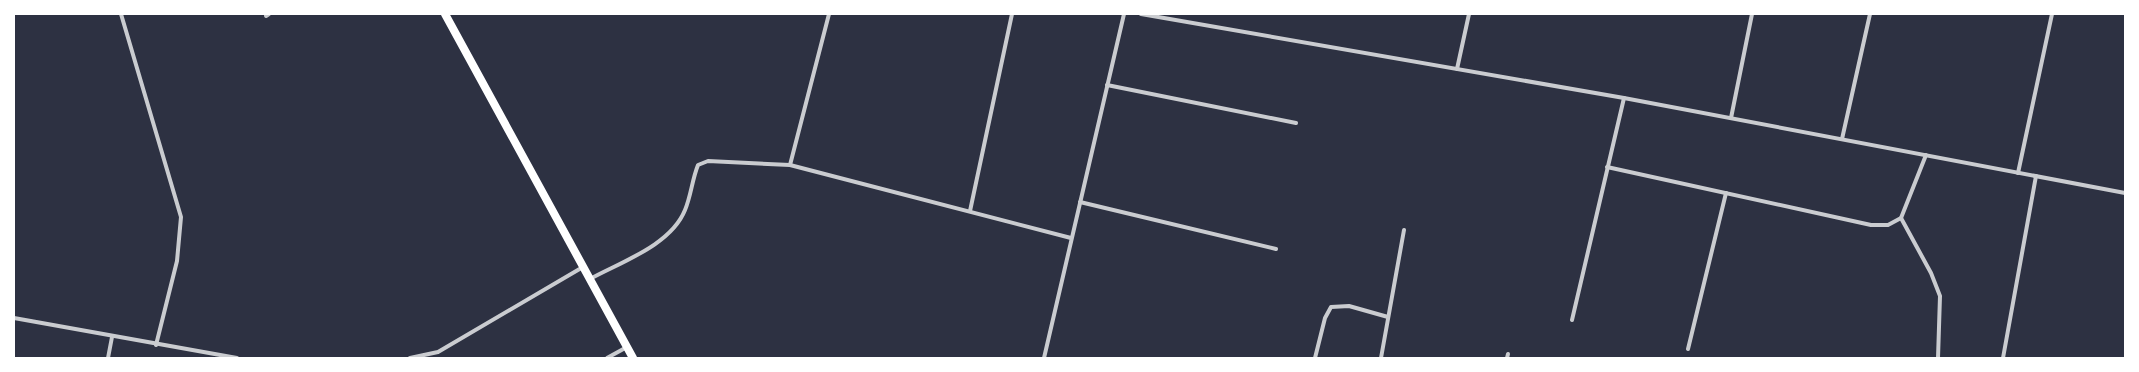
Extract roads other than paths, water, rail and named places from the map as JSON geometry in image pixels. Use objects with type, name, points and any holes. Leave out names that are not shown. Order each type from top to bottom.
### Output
[{"type":"main road","points":[[445,14],[633,358]]},
{"type":"street","points":[[121,14],[182,217],[177,261],[156,345]]},
{"type":"street","points":[[790,164],[830,14]]},
{"type":"street","points":[[970,211],[1012,14]]},
{"type":"street","points":[[1044,358],[1124,14]]},
{"type":"street","points":[[1141,14],[1624,98],[2125,193]]},
{"type":"street","points":[[1457,69],[1469,14]]},
{"type":"street","points":[[1731,118],[1752,14]]},
{"type":"street","points":[[1842,139],[1870,14]]},
{"type":"street","points":[[2018,173],[2052,14]]},
{"type":"street","points":[[1107,85],[1296,123]]},
{"type":"street","points":[[1572,320],[1624,98]]},
{"type":"street","points":[[1607,166],[1871,225],[1888,225],[1900,218],[1926,155]]},
{"type":"street","points":[[590,279],[664,239],[685,210],[692,179],[698,165],[708,161],[790,164],[1071,238]]},
{"type":"street","points":[[2003,358],[2036,176]]},
{"type":"street","points":[[1688,349],[1726,193]]},
{"type":"street","points":[[1080,202],[1276,249]]},
{"type":"street","points":[[1900,218],[1931,273],[1940,296],[1938,358]]},
{"type":"street","points":[[1380,358],[1404,230]]},
{"type":"street","points":[[410,358],[438,352],[583,267]]},
{"type":"street","points":[[1315,358],[1324,318],[1332,307],[1349,306],[1388,318]]},
{"type":"street","points":[[14,318],[156,345],[237,358]]},
{"type":"street","points":[[108,358],[112,337]]},
{"type":"street","points":[[607,358],[627,347]]}]
